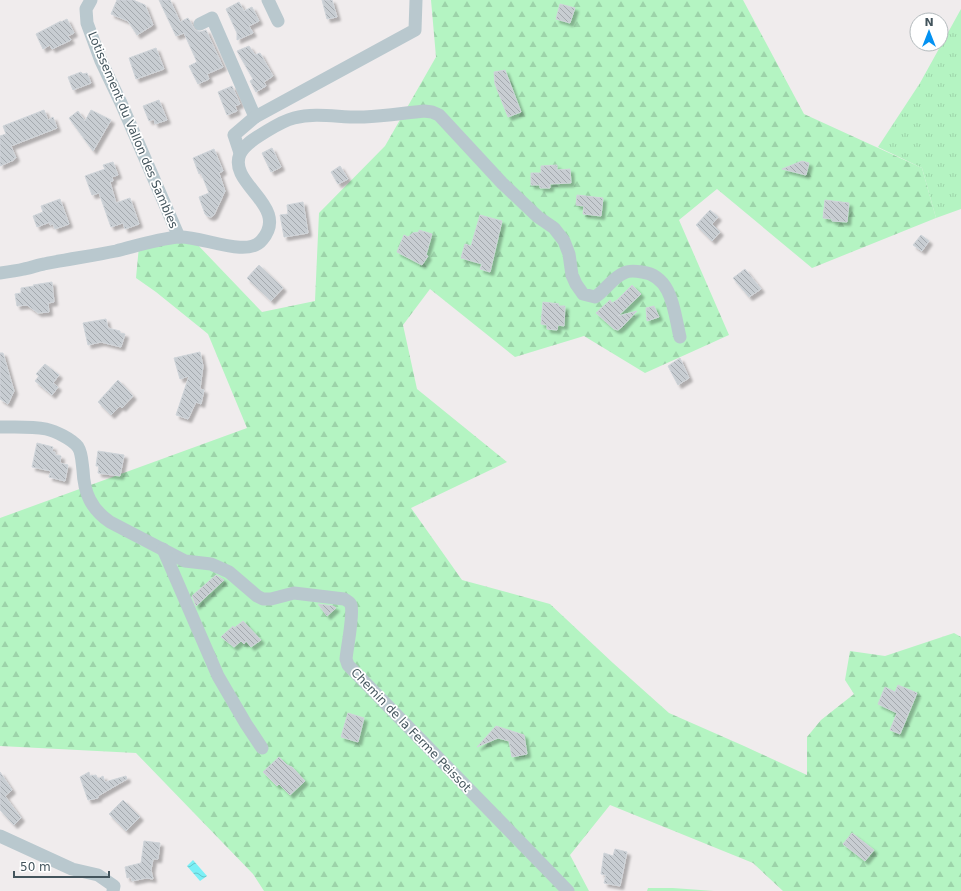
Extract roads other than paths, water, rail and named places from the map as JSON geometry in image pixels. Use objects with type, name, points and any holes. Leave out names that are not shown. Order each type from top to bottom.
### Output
[{"type":"street","name":"Lotissement du Vallon des Sambles","points":[[91,0],[86,9],[87,23],[101,62],[121,103],[179,237]]},
{"type":"street","points":[[268,0],[278,22]]},
{"type":"street","points":[[240,153],[234,135],[255,117],[415,30],[416,0]]},
{"type":"street","points":[[200,24],[212,18],[255,117]]},
{"type":"street","points":[[0,273],[179,237],[198,238],[229,246],[245,248],[255,246],[263,240],[270,225],[269,215],[264,205],[248,184],[240,170],[238,160],[240,153],[250,142],[280,123],[295,118],[314,116],[363,117],[424,111],[432,112],[440,116],[502,183],[538,217],[554,228],[561,236],[569,254],[572,275],[583,294],[590,297],[596,297],[624,272],[647,272],[662,282],[670,293],[680,337]]},
{"type":"street","name":"Chemin de la Ferme Peissot","points":[[0,427],[47,429],[68,438],[78,447],[82,459],[83,479],[88,498],[100,515],[110,522],[185,561],[211,564],[229,572],[257,596],[263,599],[271,599],[294,593],[344,599],[348,602],[351,605],[346,659],[348,665],[568,891]]},
{"type":"street","points":[[163,549],[218,676],[262,748]]},
{"type":"street","points":[[0,836],[72,869],[98,874],[114,886],[113,891]]},
{"type":"water","points":[[193,860],[207,876],[200,881],[187,866]]}]
